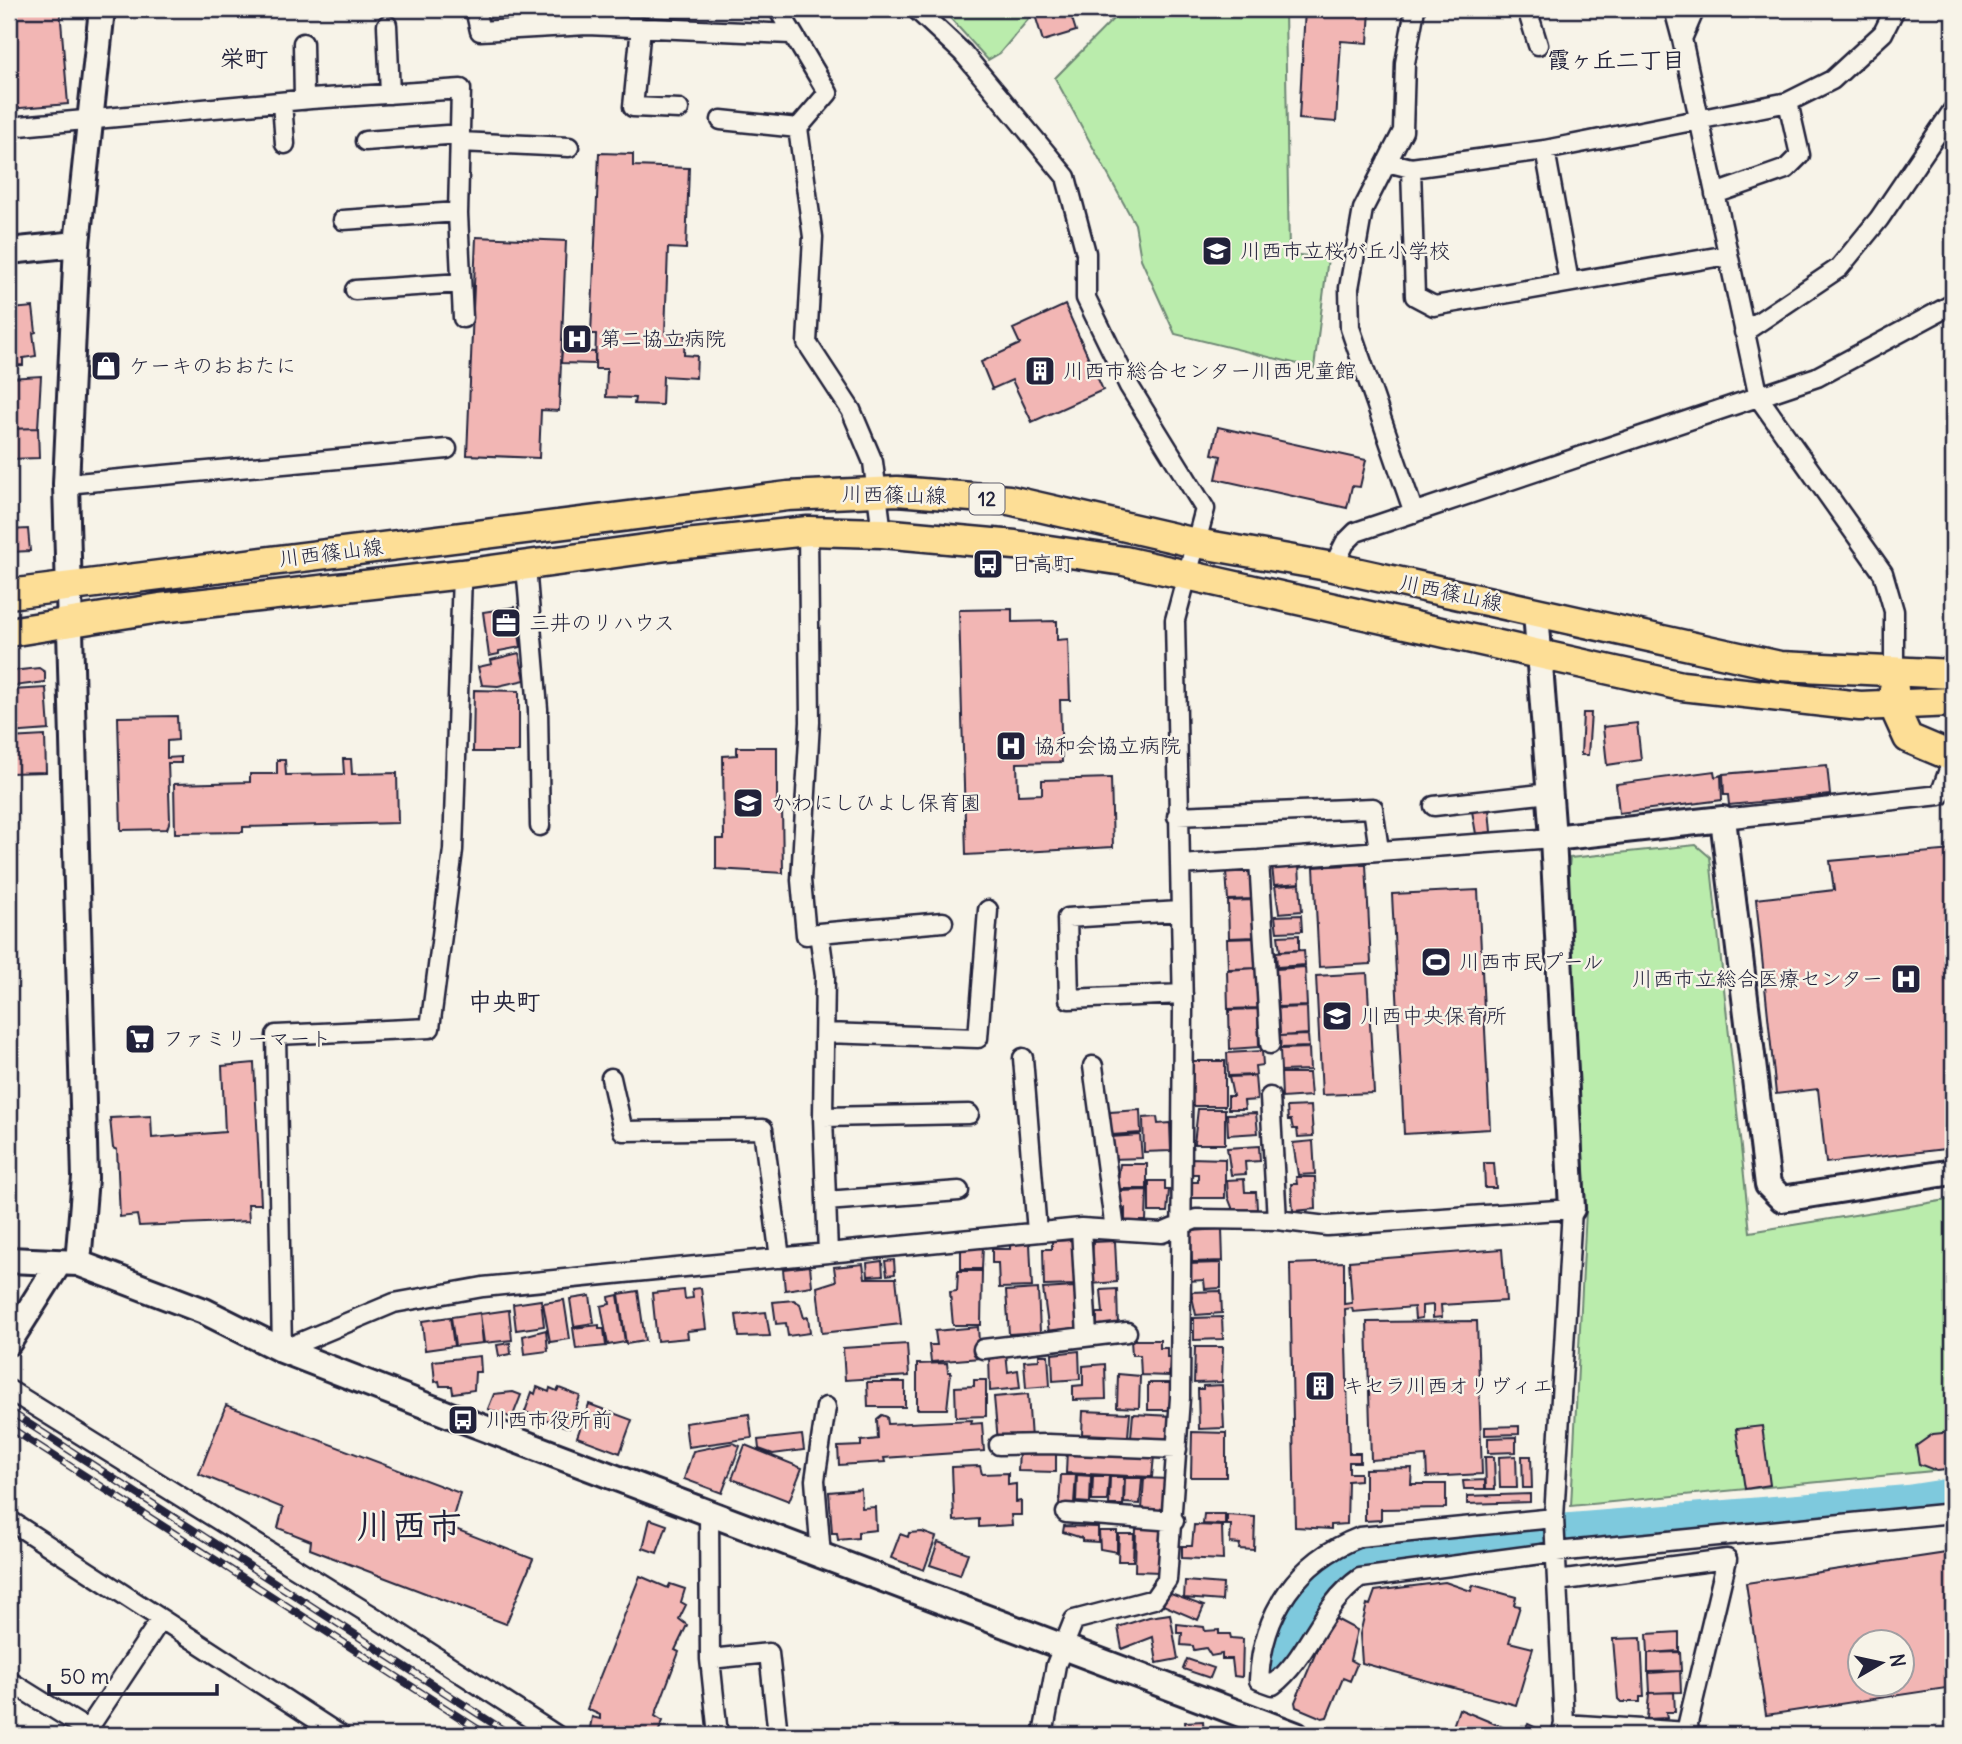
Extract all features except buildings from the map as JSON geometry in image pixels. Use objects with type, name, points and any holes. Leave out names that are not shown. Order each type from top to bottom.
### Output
[{"type":"main road","name":"川西篠山線","points":[[9,594],[774,498],[876,492],[1009,500],[1195,543],[1333,567],[1780,666],[1953,674]]},
{"type":"main road","name":"川西篠山線","points":[[9,632],[160,608],[808,531],[882,533],[1016,545],[1124,561],[1682,686],[1860,706],[1953,702]]},
{"type":"main road","points":[[1894,672],[1893,705],[1908,738],[1953,757]]},
{"type":"street","points":[[9,1342],[68,1263],[85,1178],[66,484],[77,244],[102,9]]},
{"type":"street","points":[[475,9],[480,31],[587,25],[791,34]]},
{"type":"street","points":[[778,9],[828,93],[798,128],[813,237],[807,342],[851,410],[873,462],[882,533]]},
{"type":"street","points":[[916,9],[963,53],[1066,177],[1086,253],[1086,298],[1129,386],[1205,509],[1175,620],[1182,994],[1180,1398],[1174,1521],[1167,1580],[1154,1599],[1074,1620],[1062,1646],[1043,1735]]},
{"type":"street","points":[[1414,513],[1350,328],[1349,288],[1363,209],[1403,131],[1405,63],[1415,9]]},
{"type":"street","points":[[1527,9],[1538,45]]},
{"type":"street","points":[[1674,9],[1759,398],[1882,573],[1894,611],[1894,672]]},
{"type":"street","points":[[1682,39],[1695,9]]},
{"type":"street","points":[[1387,162],[1411,168],[1545,150],[1788,102],[1832,80],[1884,33],[1895,9]]},
{"type":"street","points":[[387,25],[390,94]]},
{"type":"street","points":[[641,27],[633,107],[679,109]]},
{"type":"street","points":[[303,43],[304,100]]},
{"type":"street","points":[[9,127],[304,100],[461,89],[458,212],[463,318]]},
{"type":"street","points":[[282,102],[285,144]]},
{"type":"street","points":[[1714,194],[1786,169],[1800,155],[1788,102]]},
{"type":"street","points":[[1744,332],[1839,268],[1879,219],[1953,110]]},
{"type":"street","points":[[721,121],[798,128]]},
{"type":"street","points":[[365,141],[460,138],[569,147]]},
{"type":"street","points":[[1545,150],[1569,282]]},
{"type":"street","points":[[1411,168],[1415,296],[1434,306],[1728,255]]},
{"type":"street","points":[[343,220],[458,212]]},
{"type":"street","points":[[9,251],[77,244]]},
{"type":"street","points":[[355,290],[461,283]]},
{"type":"street","points":[[1333,567],[1345,543],[1356,532],[1817,377],[1953,304]]},
{"type":"street","points":[[66,484],[447,449]]},
{"type":"street","points":[[808,531],[810,722],[801,880],[806,935],[943,922]]},
{"type":"street","points":[[526,566],[538,709],[540,826]]},
{"type":"street","points":[[282,1350],[276,1035],[430,1028],[453,850],[462,574]]},
{"type":"street","points":[[1536,612],[1537,654],[1553,838],[1572,1209],[1554,1521],[1563,1730],[1689,1734],[1688,1723],[1727,1559],[1557,1581]]},
{"type":"street","points":[[1180,865],[1553,838],[1940,795],[1953,757]]},
{"type":"street","points":[[1434,806],[1550,793]]},
{"type":"street","points":[[1177,816],[1373,808],[1380,850]]},
{"type":"street","points":[[1723,819],[1769,1185],[1782,1199],[1953,1172]]},
{"type":"street","points":[[1259,860],[1270,1044]]},
{"type":"street","points":[[825,1032],[978,1038],[988,910]]},
{"type":"street","points":[[1180,911],[1067,918],[1069,999],[1182,994]]},
{"type":"street","points":[[820,933],[825,976],[823,1117],[828,1253]]},
{"type":"street","points":[[1023,1058],[1037,1232]]},
{"type":"street","points":[[1093,1066],[1115,1230]]},
{"type":"street","points":[[611,1078],[623,1131],[763,1129],[780,1258]]},
{"type":"street","points":[[1270,1097],[1277,1220]]},
{"type":"street","points":[[823,1117],[969,1114]]},
{"type":"street","points":[[826,1201],[959,1191]]},
{"type":"street","points":[[282,1350],[394,1303],[483,1287],[1080,1228],[1162,1233],[1196,1219],[1277,1220],[1327,1226],[1572,1209]]},
{"type":"street","points":[[1080,1228],[1087,1336]]},
{"type":"street","points":[[9,1260],[68,1263],[204,1311],[282,1350],[1296,1735]]},
{"type":"street","points":[[983,1349],[1127,1332]]},
{"type":"street","points":[[9,1390],[379,1620],[556,1735]]},
{"type":"street","points":[[821,1556],[816,1480],[826,1408]]},
{"type":"street","points":[[999,1445],[1048,1444],[1177,1449]]},
{"type":"street","points":[[1066,1513],[1174,1521]]},
{"type":"street","points":[[1554,1521],[1360,1536],[1336,1546],[1301,1574],[1282,1596],[1260,1656],[1259,1680],[1273,1685],[1287,1674],[1340,1592],[1360,1578],[1556,1547],[1953,1513]]},
{"type":"street","points":[[709,1514],[710,1659],[718,1735]]},
{"type":"street","points":[[9,1520],[332,1733]]},
{"type":"street","points":[[9,1681],[90,1733],[160,1619]]},
{"type":"street","points":[[710,1659],[769,1653],[778,1735]]},
{"type":"green space","points":[[942,9],[1037,9],[1000,53],[988,60]]},
{"type":"green space","points":[[1123,9],[1285,9],[1289,254],[1328,258],[1314,368],[1175,334],[1141,259],[1135,224],[1055,78]]},
{"type":"green space","points":[[1696,845],[1710,857],[1750,1232],[1953,1199],[1953,1469],[1571,1506],[1586,1210],[1568,876],[1570,858]]},
{"type":"waterway","points":[[1278,1655],[1314,1589],[1355,1556],[1449,1543],[1908,1505],[1953,1498]]},
{"type":"railway","points":[[9,1411],[511,1735]]},
{"type":"railway","points":[[9,1427],[487,1735]]},
{"type":"place","name":"川西市立桜が丘小学校","points":[[1217,251]]},
{"type":"place","name":"第二協立病院","points":[[577,339]]},
{"type":"place","name":"ケーキのおおたに","points":[[106,366]]},
{"type":"place","name":"川西市総合センター川西児童館","points":[[1040,371]]},
{"type":"place","name":"日高町","points":[[988,564]]},
{"type":"place","name":"三井のリハウス","points":[[506,623]]},
{"type":"place","name":"協和会協立病院","points":[[1011,746]]},
{"type":"place","name":"かわにしひよし保育園","points":[[748,803]]},
{"type":"place","name":"川西市民プール","points":[[1436,962]]},
{"type":"place","name":"川西市立総合医療センター","points":[[1906,979]]},
{"type":"place","name":"川西中央保育所","points":[[1337,1016]]},
{"type":"place","name":"ファミリーマート","points":[[140,1039]]},
{"type":"place","name":"キセラ川西オリヴィエ","points":[[1320,1386]]},
{"type":"place","name":"川西市役所前","points":[[463,1420]]},
{"type":"district","name":"栄町","points":[[244,59]]},
{"type":"district","name":"霞ヶ丘二丁目","points":[[1616,60]]},
{"type":"district","name":"中央町","points":[[504,1002]]},
{"type":"district","name":"川西市","points":[[409,1526]]}]
